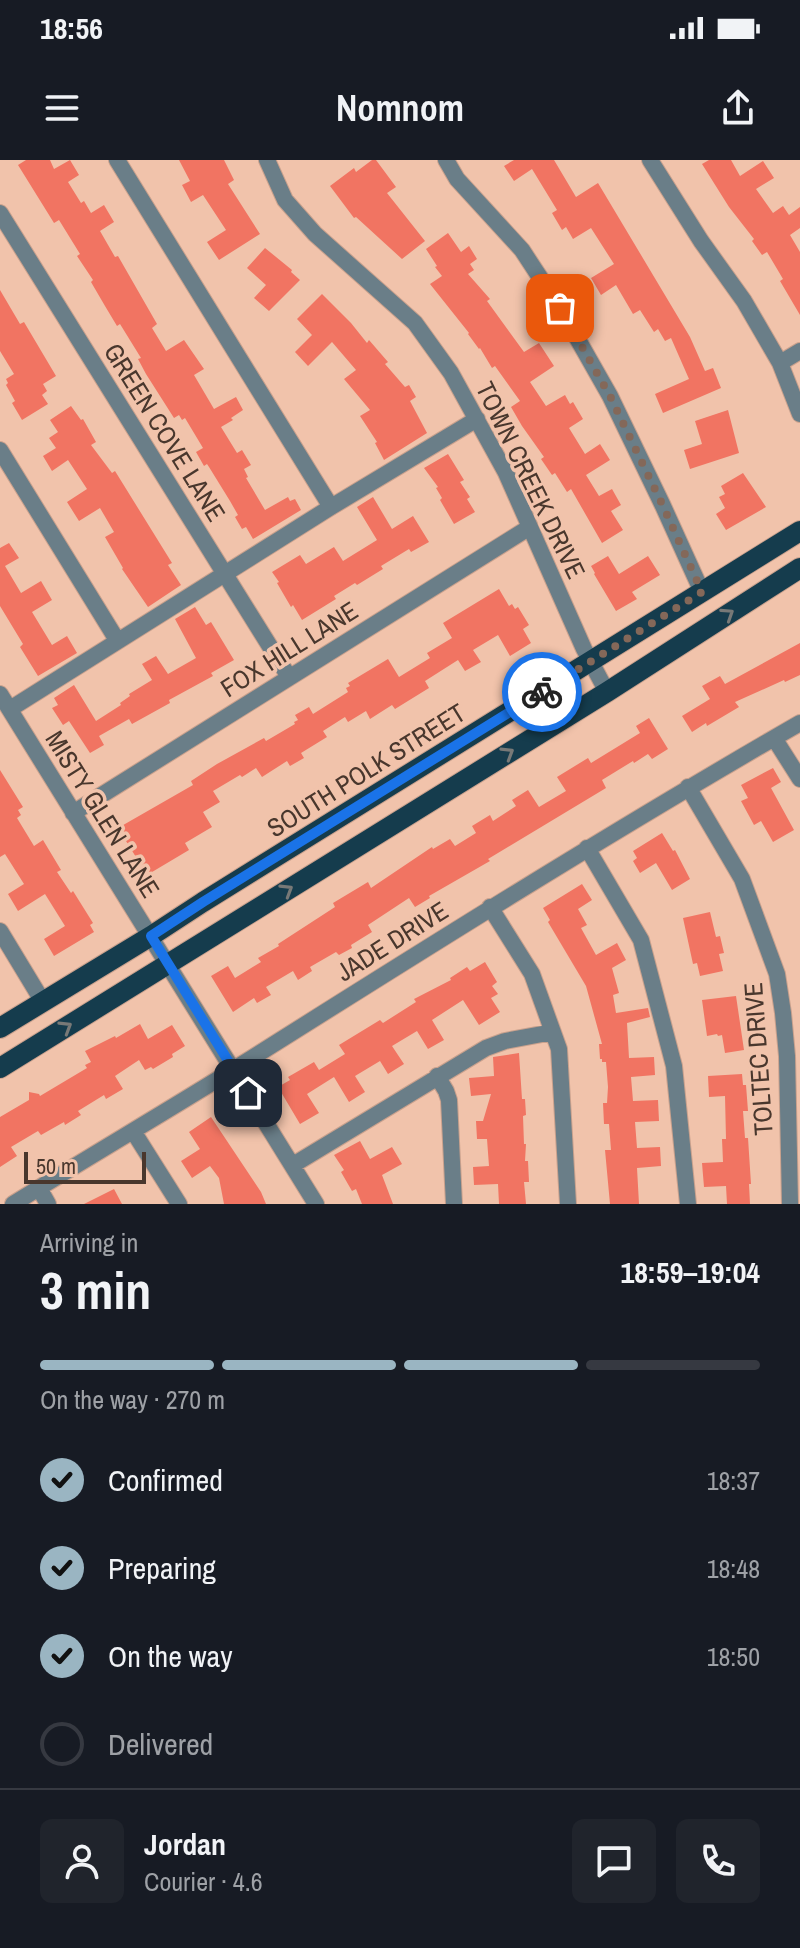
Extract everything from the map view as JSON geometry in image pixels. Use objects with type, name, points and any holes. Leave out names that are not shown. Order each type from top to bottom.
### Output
[{"type":"main road","name":"SOUTH POLK STREET","points":[[0,1028],[800,531]]},
{"type":"main road","points":[[0,1068],[607,692],[800,568]]},
{"type":"street","points":[[117,160],[331,507]]},
{"type":"street","name":"TOWN CREEK DRIVE","points":[[267,160],[285,200],[315,234],[415,323],[451,373],[506,473],[584,649],[607,692]]},
{"type":"street","points":[[446,160],[457,179],[522,250],[560,308],[616,408],[702,592]]},
{"type":"street","points":[[650,160],[701,241],[744,301],[780,363],[800,414]]},
{"type":"street","name":"GREEN COVE LANE","points":[[0,213],[289,677]]},
{"type":"street","points":[[780,363],[800,351]]},
{"type":"street","points":[[10,709],[477,419]]},
{"type":"street","points":[[0,450],[117,640]]},
{"type":"street","name":"FOX HILL LANE","points":[[73,813],[530,527]]},
{"type":"street","name":"MISTY GLEN LANE","points":[[0,694],[316,1204]]},
{"type":"street","name":"JADE DRIVE","points":[[13,1204],[490,907],[800,723]]},
{"type":"street","points":[[774,738],[800,779]]},
{"type":"street","name":"TOLTEC DRIVE","points":[[688,787],[742,879],[777,974],[794,1121],[790,1204]]},
{"type":"street","points":[[587,848],[641,940],[674,1066],[688,1204]]},
{"type":"street","points":[[490,907],[532,974],[559,1049],[568,1204]]},
{"type":"street","points":[[0,931],[43,1002]]},
{"type":"street","points":[[293,1165],[486,1048],[553,1032]]},
{"type":"street","points":[[437,1076],[449,1100],[454,1204]]},
{"type":"street","points":[[133,1131],[179,1204]]},
{"type":"street","points":[[39,1188],[48,1204]]},
{"type":"building","points":[[26,160],[50,160],[54,169],[70,160],[79,175],[68,182],[91,213],[104,205],[114,222],[100,231],[157,324],[152,328],[166,351],[184,340],[204,369],[194,375],[214,409],[236,397],[243,410],[221,427],[237,453],[242,450],[251,465],[244,469],[246,478],[265,510],[288,497],[290,501],[295,499],[301,510],[253,539],[246,527],[242,529],[230,501],[196,452],[203,448],[185,418],[182,420],[179,415],[174,418],[146,374],[138,359],[141,358],[120,324],[117,326],[91,282],[93,280],[77,256],[80,254],[59,220],[54,223],[18,165]]},
{"type":"building","points":[[179,160],[224,160],[234,180],[228,184],[260,234],[219,260],[207,242],[226,230],[203,195],[191,202],[182,185],[190,181]]},
{"type":"building","points":[[376,160],[396,187],[387,193],[425,241],[402,259],[354,218],[330,186],[354,168],[356,172]]},
{"type":"building","points":[[514,160],[554,160],[576,197],[598,183],[690,337],[705,371],[713,368],[721,388],[663,413],[655,394],[689,379],[671,338],[665,341],[658,329],[654,332],[640,310],[633,314],[616,285],[601,295],[591,278],[614,264],[591,228],[573,239],[566,227],[562,230],[552,213],[557,210],[532,169],[514,181],[504,166]]},
{"type":"building","points":[[709,160],[731,160],[740,176],[763,161],[774,178],[756,189],[773,213],[783,206],[789,215],[800,207],[800,228],[790,235],[800,252],[800,315],[767,252],[762,255],[702,164]]},
{"type":"building","points":[[448,233],[461,252],[469,246],[477,259],[470,264],[474,270],[468,274],[490,299],[487,301],[524,352],[539,343],[554,366],[530,382],[546,406],[565,395],[583,419],[569,428],[585,454],[600,444],[610,460],[586,475],[599,496],[612,489],[621,505],[611,511],[623,530],[602,543],[571,489],[567,492],[541,459],[544,457],[511,407],[520,401],[430,284],[442,276],[426,249]]},
{"type":"building","points":[[265,248],[300,280],[269,311],[254,298],[266,285],[247,268]]},
{"type":"building","points":[[0,290],[20,324],[24,322],[56,376],[43,384],[47,391],[42,395],[48,404],[22,420],[6,385],[6,379],[14,374],[0,351]]},
{"type":"building","points":[[322,294],[367,343],[369,340],[388,362],[385,364],[405,387],[409,385],[416,397],[410,401],[427,433],[384,460],[377,442],[360,416],[370,410],[344,379],[356,370],[332,342],[308,366],[295,352],[312,335],[297,319]]},
{"type":"building","points":[[71,406],[83,419],[96,442],[91,445],[112,473],[115,471],[172,563],[168,565],[181,585],[148,607],[105,537],[114,532],[100,508],[79,521],[67,502],[87,489],[68,460],[52,471],[43,456],[56,448],[49,438],[58,432],[50,420]]},
{"type":"building","points":[[728,410],[739,453],[690,469],[684,450],[702,444],[695,421]]},
{"type":"building","points":[[448,454],[464,480],[460,482],[475,512],[454,524],[440,500],[438,487],[424,468]]},
{"type":"building","points":[[743,473],[766,507],[726,530],[716,514],[725,508],[719,497],[725,494],[721,486]]},
{"type":"building","points":[[373,497],[392,529],[413,516],[429,542],[411,552],[409,549],[381,566],[383,569],[334,596],[336,599],[302,620],[293,605],[291,607],[272,572],[300,555],[306,564],[334,547],[343,561],[377,540],[357,507]]},
{"type":"building","points":[[9,543],[19,558],[5,566],[21,593],[41,581],[52,600],[32,612],[52,645],[67,636],[77,653],[38,676],[0,606],[0,548]]},
{"type":"building","points":[[608,556],[619,574],[648,556],[660,575],[632,592],[637,599],[616,611],[591,566]]},
{"type":"building","points":[[499,589],[509,606],[518,607],[529,625],[523,629],[531,643],[510,656],[498,635],[473,650],[481,662],[465,671],[458,660],[425,681],[429,688],[395,709],[392,705],[370,719],[366,711],[348,722],[345,717],[323,731],[327,737],[301,753],[304,758],[290,766],[287,761],[262,777],[256,768],[213,791],[220,802],[203,812],[212,827],[185,843],[189,850],[147,875],[118,828],[193,785],[191,781],[217,764],[295,724],[298,720],[295,715],[309,707],[313,714],[348,692],[348,683],[388,659],[399,677],[430,658],[427,653],[452,638],[443,623]]},
{"type":"building","points":[[195,607],[206,625],[211,622],[234,660],[211,673],[213,676],[169,700],[170,703],[132,724],[129,719],[99,736],[104,745],[90,753],[69,721],[63,725],[52,708],[58,705],[54,698],[74,685],[96,721],[152,680],[142,664],[156,656],[168,674],[196,658],[175,619]]},
{"type":"building","points":[[800,643],[800,675],[735,702],[739,707],[692,732],[682,716],[710,699],[702,686],[720,676],[725,684]]},
{"type":"building","points":[[649,718],[668,749],[652,759],[648,754],[633,761],[602,780],[606,788],[488,859],[490,861],[415,907],[409,898],[368,925],[372,932],[351,945],[352,948],[339,955],[336,952],[310,967],[312,971],[298,980],[293,971],[266,987],[271,995],[257,1003],[254,998],[233,1012],[211,976],[228,966],[235,978],[261,962],[258,958],[335,907],[333,903],[368,882],[371,888],[432,847],[450,839],[455,846],[476,833],[472,826],[490,815],[493,821],[516,806],[512,800],[528,790],[539,807],[566,791],[557,777],[588,758],[591,763],[640,733],[636,726]]},
{"type":"building","points":[[773,768],[781,782],[771,788],[794,830],[773,842],[761,821],[754,825],[741,801],[748,798],[741,785]]},
{"type":"building","points":[[0,770],[23,807],[18,810],[21,815],[17,818],[34,846],[43,840],[61,870],[57,872],[93,923],[90,925],[94,932],[54,956],[44,939],[65,926],[45,894],[18,911],[8,894],[24,884],[5,854],[0,857]]},
{"type":"building","points":[[662,833],[690,879],[672,890],[656,863],[640,873],[633,861],[637,858],[633,851]]},
{"type":"building","points":[[582,884],[592,900],[578,909],[587,925],[581,928],[596,955],[617,943],[626,960],[612,968],[619,993],[613,995],[616,1013],[648,1008],[650,1017],[627,1023],[629,1058],[654,1057],[655,1075],[631,1077],[633,1101],[658,1100],[659,1121],[635,1122],[637,1148],[660,1147],[661,1166],[637,1168],[639,1204],[610,1204],[605,1150],[611,1150],[609,1124],[604,1124],[603,1103],[607,1103],[608,1087],[606,1062],[600,1059],[599,1044],[602,1044],[586,986],[543,908]]},
{"type":"building","points":[[710,912],[716,937],[720,936],[724,953],[719,954],[723,971],[700,976],[697,963],[693,964],[683,918]]},
{"type":"building","points":[[485,962],[497,982],[492,986],[498,994],[491,998],[500,1012],[479,1025],[463,1000],[432,1020],[444,1040],[428,1049],[417,1031],[392,1046],[404,1064],[388,1074],[380,1061],[355,1076],[365,1092],[349,1102],[334,1077],[307,1094],[319,1113],[300,1124],[278,1087],[290,1080],[288,1077],[314,1062],[319,1070],[345,1054],[339,1045],[380,1020],[383,1023],[416,1002],[414,999],[451,980],[467,967],[470,971]]},
{"type":"building","points":[[736,996],[744,1050],[725,1053],[722,1035],[707,1036],[702,1000]]},
{"type":"building","points":[[140,1024],[148,1039],[172,1025],[185,1046],[153,1069],[145,1070],[139,1060],[115,1076],[123,1089],[106,1099],[104,1095],[78,1111],[81,1115],[65,1125],[64,1122],[41,1135],[38,1131],[11,1147],[17,1156],[0,1167],[0,1117],[29,1100],[29,1092],[40,1096],[87,1068],[85,1065],[91,1062],[85,1051]]},
{"type":"building","points":[[519,1053],[522,1099],[525,1099],[524,1144],[529,1182],[524,1182],[526,1204],[499,1204],[498,1184],[474,1185],[473,1167],[489,1166],[487,1139],[477,1139],[476,1121],[483,1121],[491,1094],[471,1096],[469,1078],[494,1076],[493,1057]]},
{"type":"building","points":[[742,1074],[748,1111],[743,1111],[745,1138],[748,1138],[750,1204],[727,1204],[726,1186],[704,1187],[702,1163],[723,1162],[722,1139],[726,1139],[725,1096],[709,1097],[708,1076]]},
{"type":"building","points":[[211,1117],[266,1204],[224,1204],[219,1178],[210,1166],[192,1178],[181,1161],[200,1149],[189,1132]]},
{"type":"building","points":[[360,1141],[370,1159],[392,1147],[402,1164],[382,1175],[393,1204],[362,1204],[356,1189],[352,1191],[341,1172],[344,1170],[334,1155]]},
{"type":"building","points":[[114,1189],[122,1204],[84,1204]]},
{"type":"way so far","points":[[542,692],[702,592],[610,396],[560,308]]},
{"type":"route","points":[[248,1093],[151,936],[542,692]]}]
